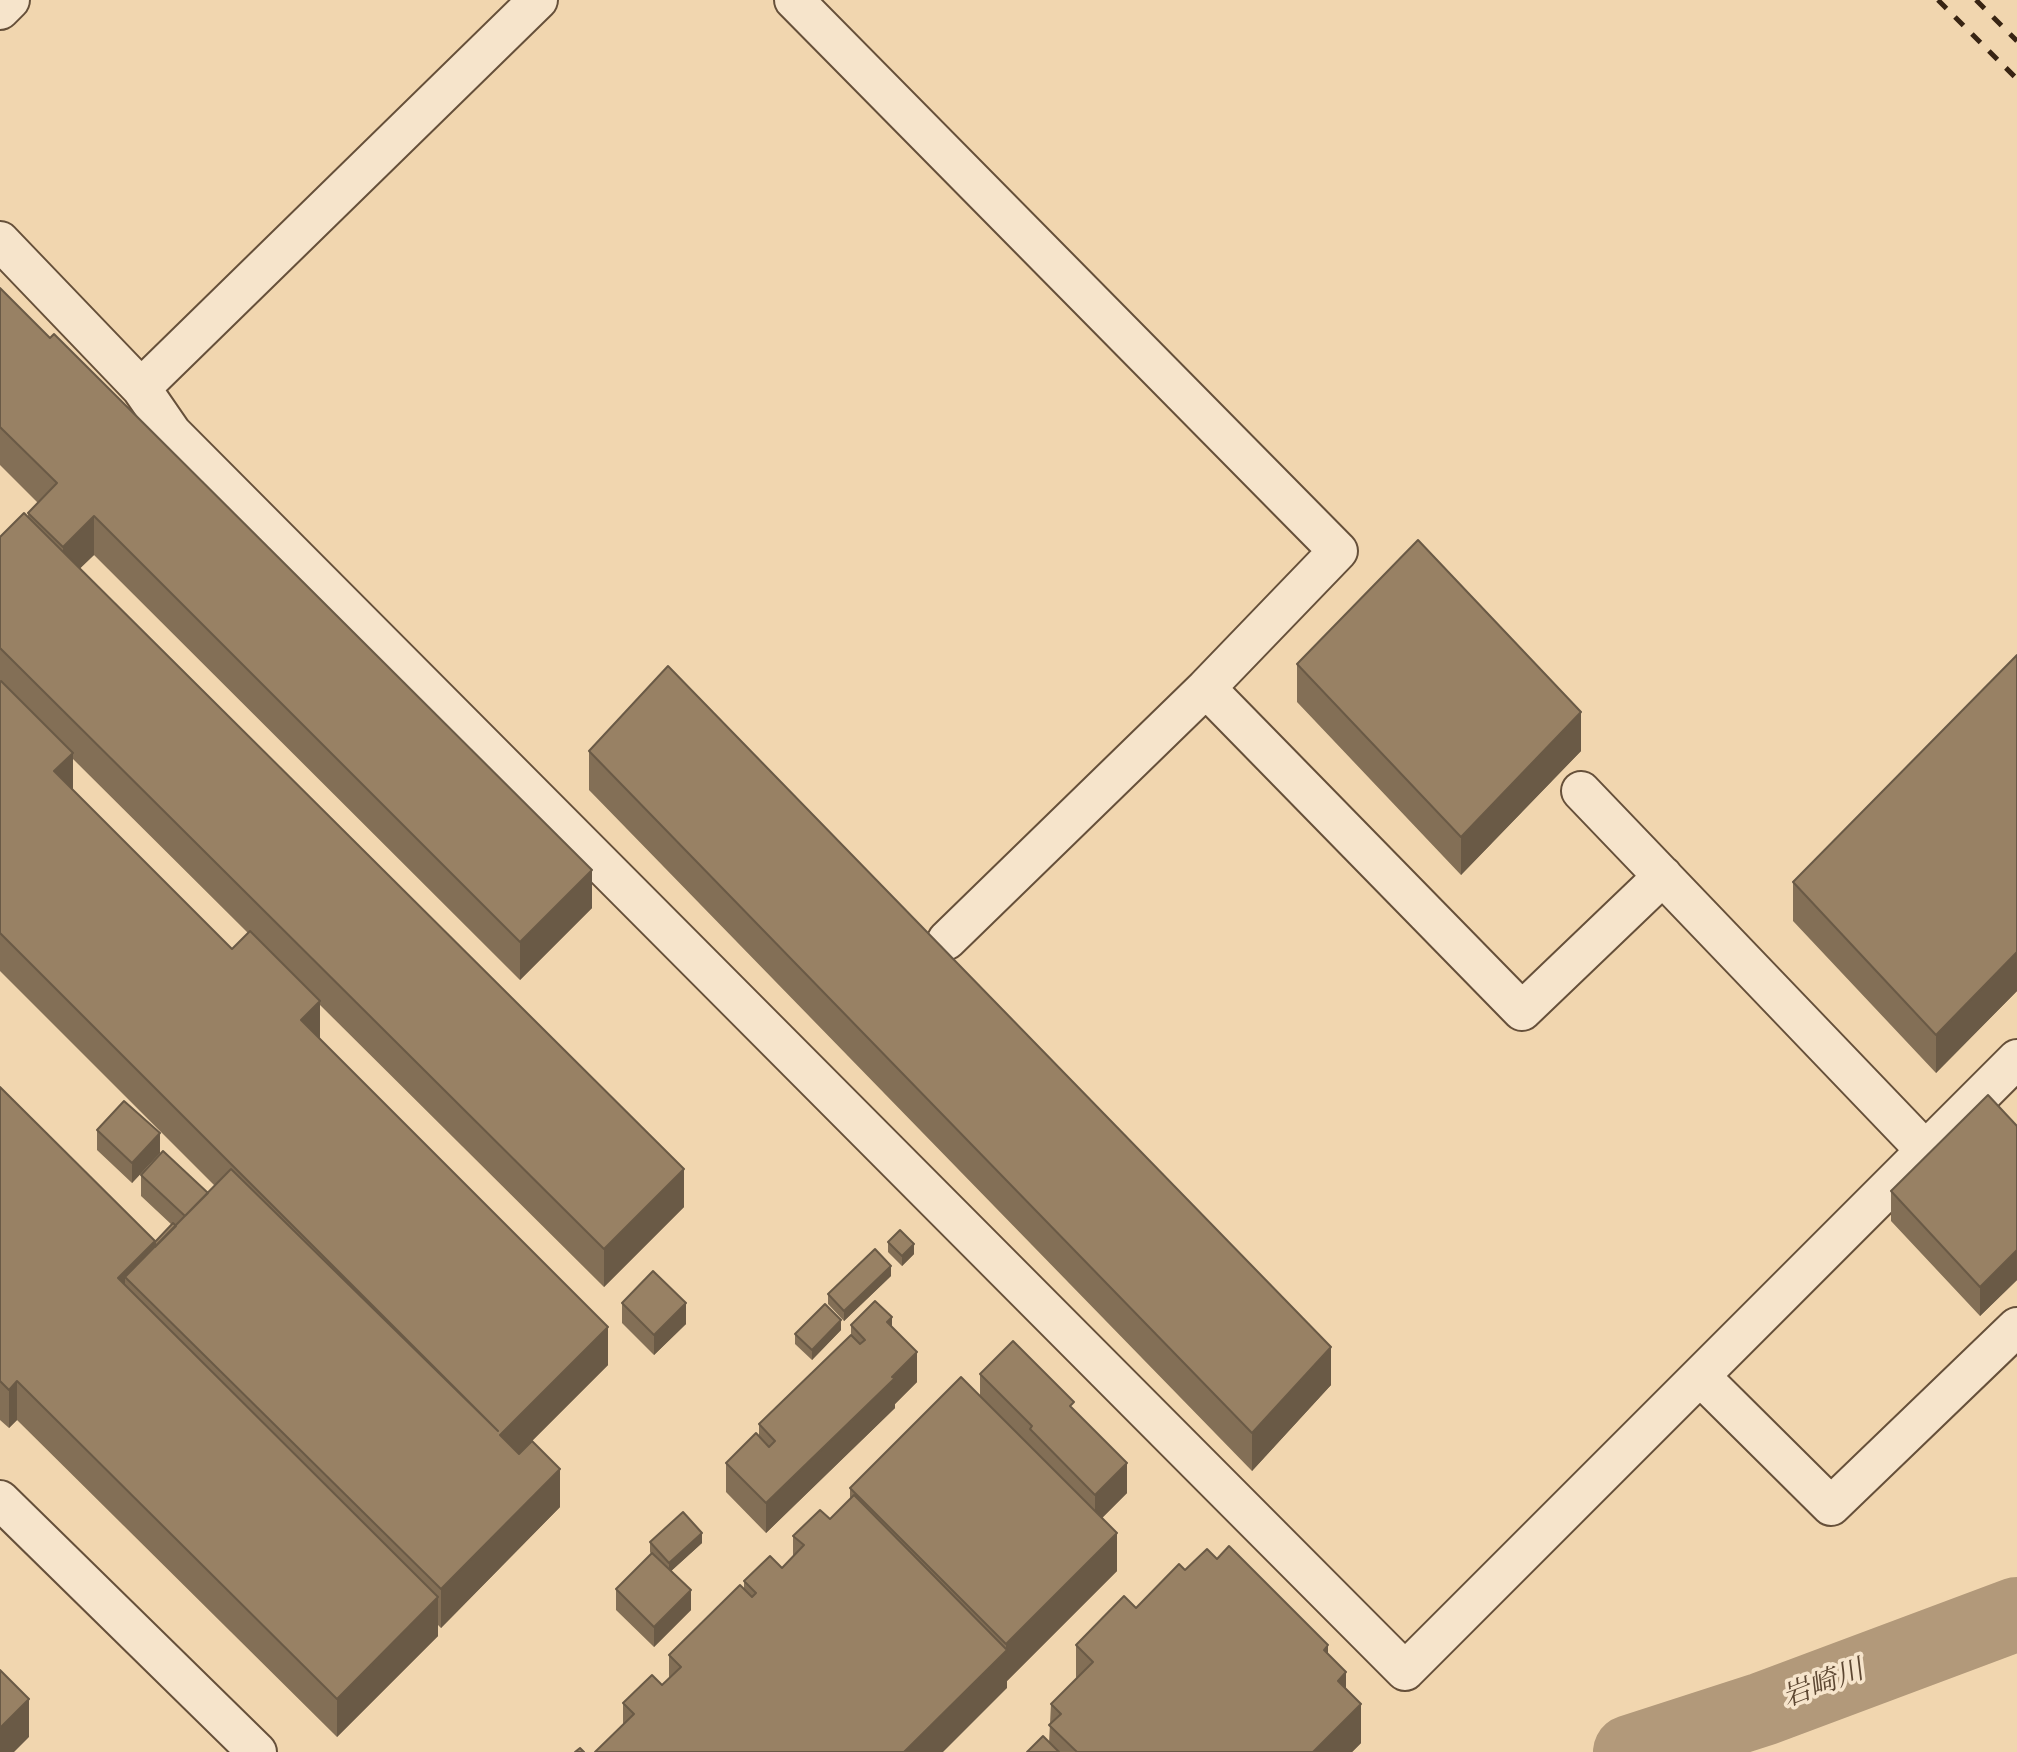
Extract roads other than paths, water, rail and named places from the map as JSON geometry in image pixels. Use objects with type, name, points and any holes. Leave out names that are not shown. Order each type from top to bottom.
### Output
[{"type":"street","points":[[0,10],[10,0]]},
{"type":"street","points":[[141,388],[538,0]]},
{"type":"street","points":[[794,0],[1338,551],[1206,688],[947,940]]},
{"type":"street","points":[[0,241],[141,388],[172,433],[1405,1671],[2017,1059]]},
{"type":"street","points":[[1206,688],[1522,1012],[1663,876]]},
{"type":"street","points":[[1581,790],[1926,1151]]},
{"type":"street","points":[[1700,1376],[1831,1506],[2017,1327]]},
{"type":"street","points":[[4,1513],[257,1752]]},
{"type":"waterway","name":"岩崎川","points":[[1630,1752],[1763,1709],[2017,1614]]},
{"type":"railway","points":[[1938,0],[2017,79]]},
{"type":"railway","points":[[1976,0],[2017,41]]}]
